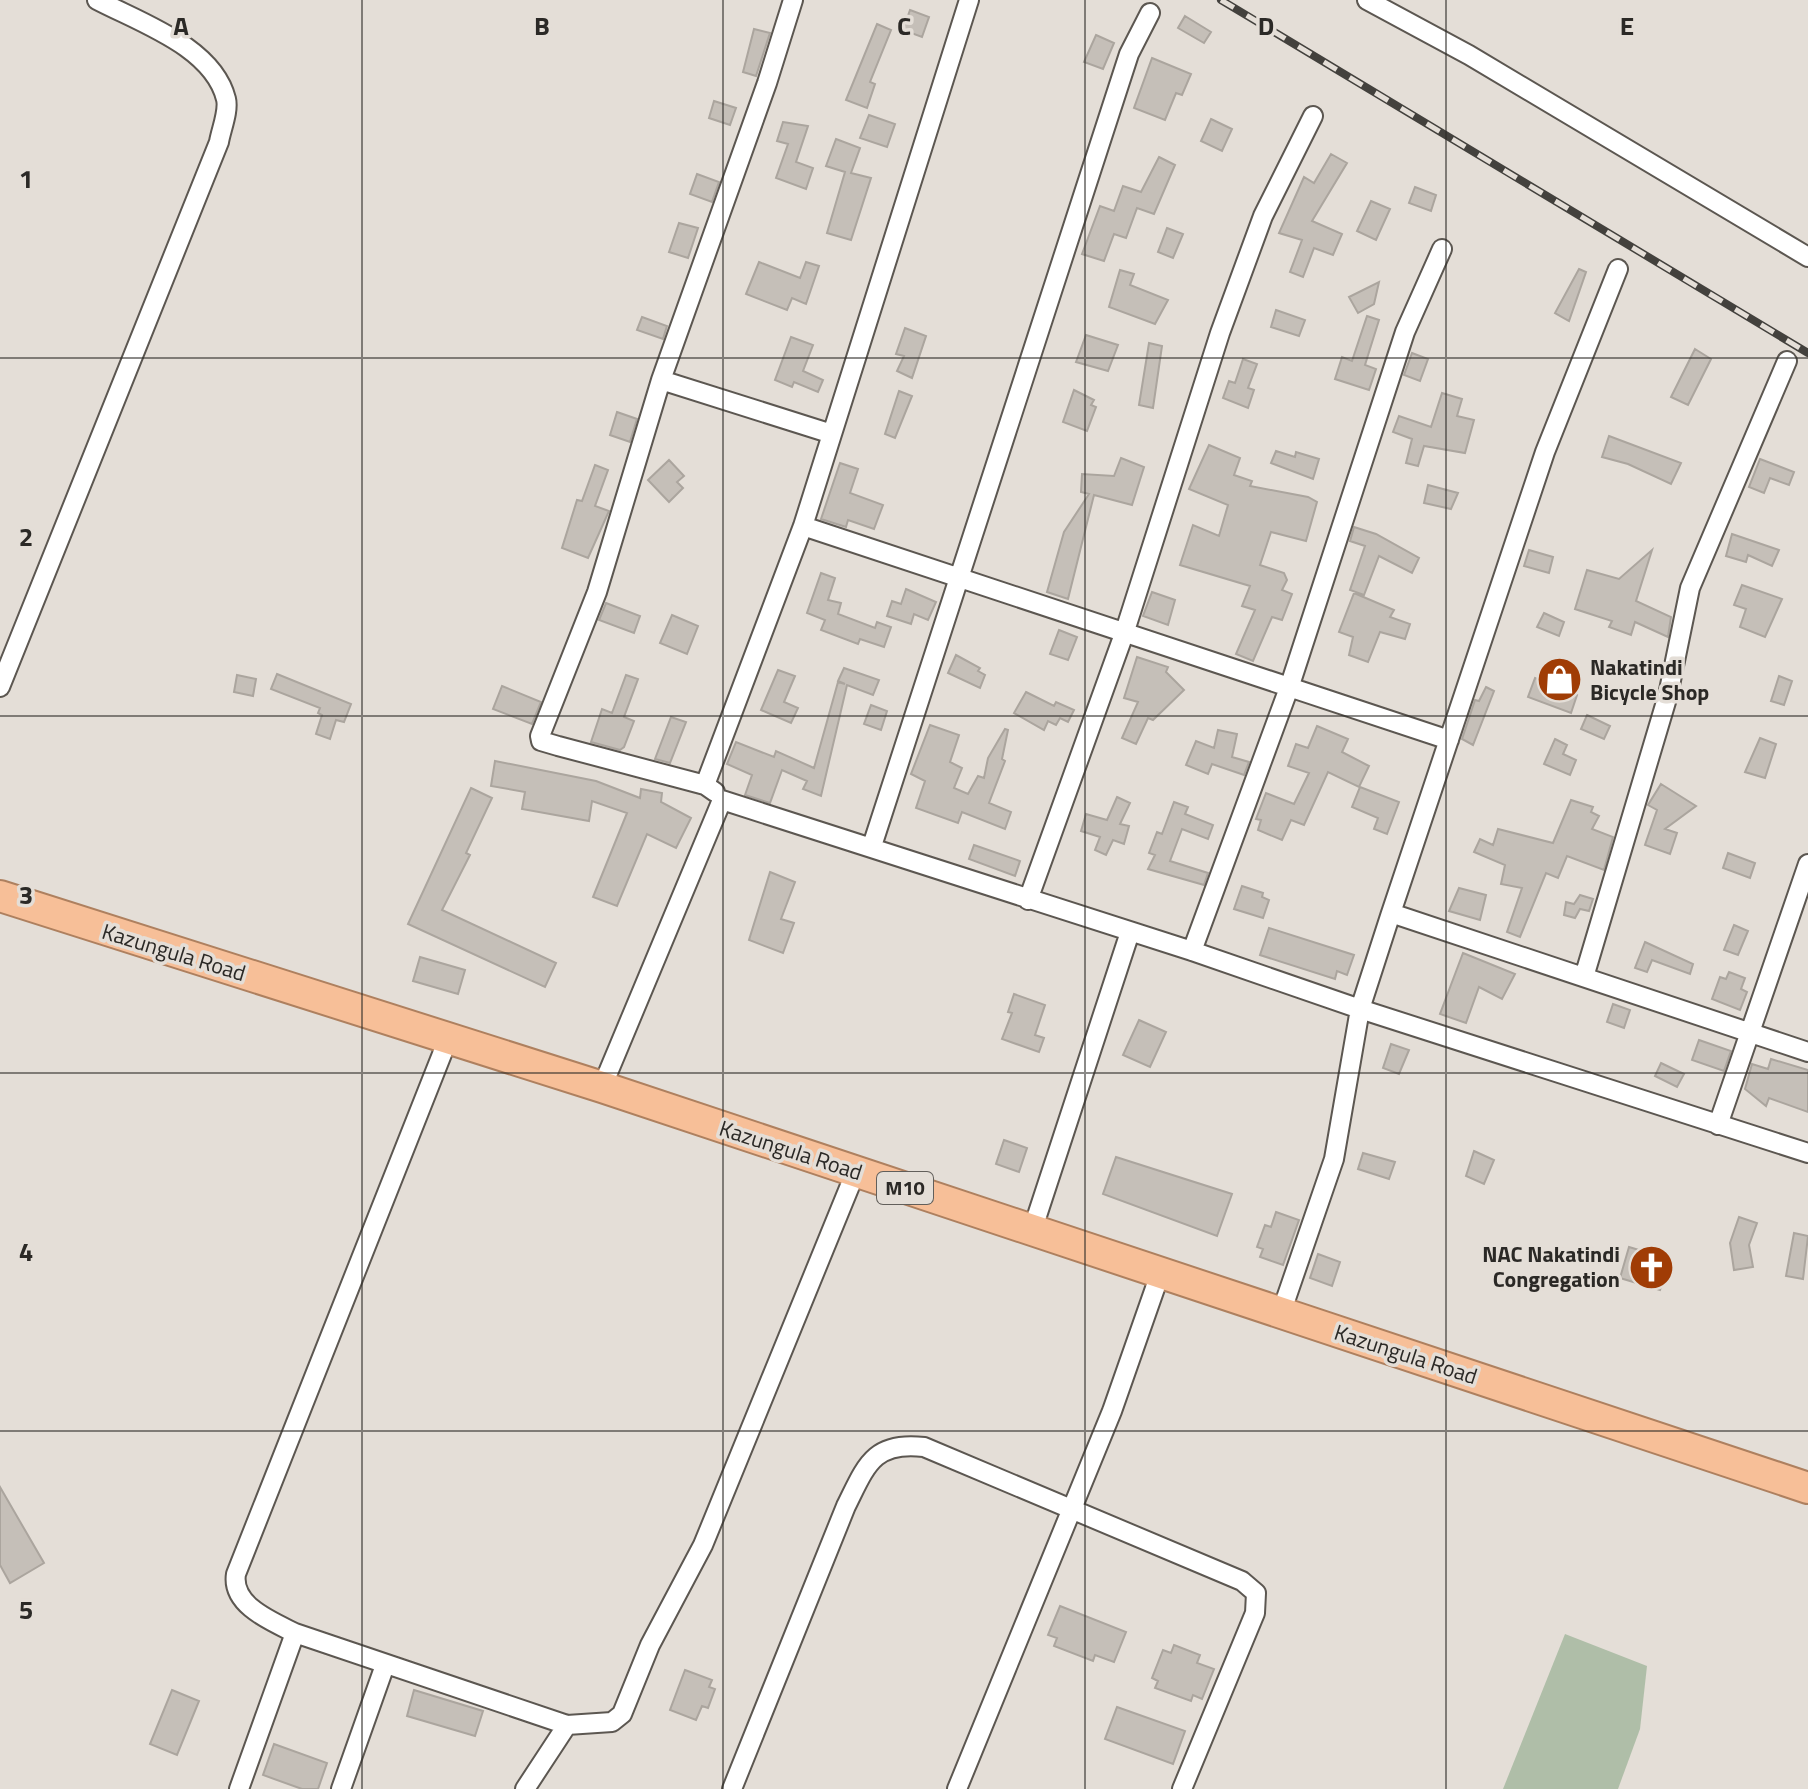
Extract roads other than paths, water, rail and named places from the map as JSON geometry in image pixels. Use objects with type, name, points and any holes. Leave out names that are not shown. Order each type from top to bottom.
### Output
[{"type":"highway","name":"Kazungula Road","points":[[0,896],[602,1087],[1808,1488]]},
{"type":"street","points":[[0,687],[219,142],[227,102],[214,70],[173,40],[97,0]]},
{"type":"street","points":[[793,0],[767,83],[661,380],[597,592],[540,736],[541,741],[705,785],[722,800],[872,846],[1360,1009],[1808,1153]]},
{"type":"street","points":[[705,785],[803,526],[969,0]]},
{"type":"street","points":[[1367,0],[1469,55],[1808,257]]},
{"type":"street","points":[[872,846],[1129,54],[1150,13]]},
{"type":"street","points":[[1028,900],[1124,634],[1231,304],[1263,216],[1313,116]]},
{"type":"street","points":[[1192,951],[1290,685],[1405,332],[1442,249]]},
{"type":"street","points":[[1281,1313],[1334,1159],[1360,1009],[1545,452],[1618,269]]},
{"type":"street","points":[[1584,977],[1668,695],[1690,588],[1787,361]]},
{"type":"street","points":[[661,380],[832,434]]},
{"type":"street","points":[[803,526],[960,575],[1124,634],[1290,685],[1449,740]]},
{"type":"street","points":[[602,1087],[722,800]]},
{"type":"street","points":[[1718,1125],[1808,864]]},
{"type":"street","points":[[1391,913],[1808,1052]]},
{"type":"street","points":[[1032,1231],[1130,932]]},
{"type":"street","points":[[448,1039],[236,1574],[234,1588],[240,1599],[295,1633],[567,1725],[612,1722],[622,1714],[650,1645],[703,1545],[856,1171]]},
{"type":"street","points":[[957,1789],[1112,1411],[1160,1274]]},
{"type":"street","points":[[732,1789],[846,1506],[867,1465],[881,1451],[903,1445],[924,1447],[1242,1581],[1256,1593],[1255,1613],[1182,1789]]},
{"type":"street","points":[[239,1789],[295,1633]]},
{"type":"street","points":[[341,1789],[385,1665]]},
{"type":"street","points":[[525,1789],[567,1725]]},
{"type":"railway","points":[[1221,0],[1808,353]]},
{"type":"place","name":"Nakatindi Bicycle Shop","points":[[1559,680]]},
{"type":"place","name":"NAC Nakatindi Congregation","points":[[1651,1267]]}]
